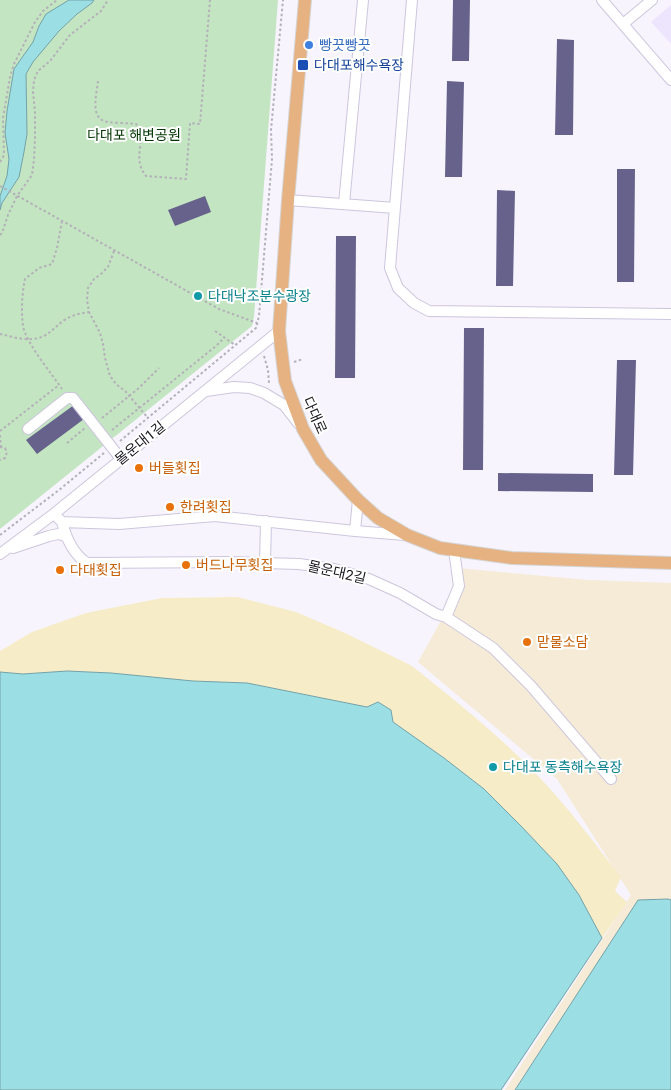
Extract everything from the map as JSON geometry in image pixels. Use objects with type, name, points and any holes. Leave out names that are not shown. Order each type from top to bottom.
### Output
[{"type":"main road","name":"다대로","points":[[305,0],[279,331],[285,381],[303,429],[321,460],[358,500],[378,518],[407,535],[440,548],[512,558],[671,563]]},
{"type":"street","points":[[344,204],[363,0]]},
{"type":"street","points":[[412,0],[390,268],[398,288],[414,303],[429,311],[671,314]]},
{"type":"street","points":[[602,0],[671,80]]},
{"type":"street","points":[[623,24],[652,0]]},
{"type":"street","points":[[288,200],[395,208]]},
{"type":"street","name":"몰운대1길","points":[[2,552],[55,513],[279,331]]},
{"type":"street","points":[[205,391],[234,387],[250,388],[264,393],[284,405],[303,429]]},
{"type":"street","points":[[28,429],[68,398],[73,398],[121,459]]},
{"type":"street","points":[[354,531],[358,500]]},
{"type":"street","points":[[2,552],[49,536],[58,534],[65,536],[62,522],[55,513]]},
{"type":"street","points":[[62,522],[119,524],[215,516],[407,535]]},
{"type":"street","points":[[265,564],[266,521]]},
{"type":"street","name":"몰운대2길","points":[[65,536],[79,558],[87,563],[229,562],[298,564],[334,569],[369,579],[400,593],[436,614],[446,617],[493,648],[531,686],[611,778]]},
{"type":"street","points":[[446,617],[459,586],[454,550]]},
{"type":"path","points":[[0,162],[4,155],[3,118],[14,64],[35,22],[43,11],[58,0]]},
{"type":"path","points":[[0,235],[17,196],[32,175],[35,112],[33,92],[34,80],[38,71],[50,61],[70,35],[101,10],[108,0]]},
{"type":"path","points":[[98,81],[95,109],[98,117],[104,121],[136,124],[141,129],[142,136],[139,156],[142,171],[146,176],[186,179],[190,123],[200,124],[210,0]]},
{"type":"path","points":[[258,336],[256,328],[260,316],[272,159],[271,130],[283,0]]},
{"type":"path","points":[[0,186],[219,309],[257,323]]},
{"type":"path","points":[[62,220],[52,264],[39,268],[24,279],[22,296],[24,328],[29,340],[66,394]]},
{"type":"path","points":[[115,250],[108,267],[94,278],[88,288],[89,312],[100,333],[110,376],[148,418]]},
{"type":"path","points":[[0,334],[29,340],[42,338],[73,315],[89,312]]},
{"type":"path","points":[[0,535],[59,490],[256,328]]},
{"type":"path","points":[[214,331],[234,345]]},
{"type":"path","points":[[103,436],[160,392],[224,338]]},
{"type":"path","points":[[263,353],[268,370],[269,385]]},
{"type":"path","points":[[67,443],[129,396],[159,368]]},
{"type":"path","points":[[0,430],[59,385]]},
{"type":"path","points":[[0,435],[0,447],[5,448],[7,452],[5,458],[0,460]]},
{"type":"shaded area","points":[[671,5],[671,44],[651,22]]},
{"type":"shaded area","points":[[457,568],[589,580],[671,583],[671,1090],[505,1090],[631,895],[557,779],[418,662],[453,599],[452,573]]},
{"type":"green space","name":"다대포 해변공원","points":[[0,0],[278,0],[252,326],[0,529]]},
{"type":"sand","name":"다대포 동측해수욕장","points":[[237,597],[296,612],[345,633],[412,666],[509,747],[560,801],[621,877],[615,891],[627,902],[602,938],[579,895],[521,826],[484,789],[393,722],[391,710],[378,702],[367,707],[247,683],[193,681],[67,671],[23,674],[0,672],[0,651],[32,632],[86,613],[162,598]]},
{"type":"water","points":[[69,0],[94,0],[59,31],[33,62],[26,74],[27,134],[24,152],[19,177],[2,203],[0,210],[0,196],[7,176],[9,159],[5,133],[14,69],[33,42],[46,14]]},
{"type":"water","points":[[67,671],[193,681],[247,683],[367,707],[378,702],[391,710],[393,722],[484,789],[557,864],[579,895],[602,938],[501,1090],[0,1090],[0,672],[23,674]]},
{"type":"water","points":[[638,900],[671,900],[671,1090],[515,1090]]},
{"type":"building","points":[[453,0],[470,0],[469,61],[452,61]]},
{"type":"building","points":[[557,39],[574,40],[573,135],[555,135]]},
{"type":"building","points":[[447,81],[464,82],[462,177],[445,177]]},
{"type":"building","points":[[617,169],[635,169],[634,282],[617,282]]},
{"type":"building","points":[[497,190],[515,191],[513,286],[496,286]]},
{"type":"building","points":[[205,196],[211,212],[175,226],[168,210]]},
{"type":"building","points":[[336,236],[356,236],[355,378],[335,378]]},
{"type":"building","points":[[464,328],[484,328],[483,470],[463,470]]},
{"type":"building","points":[[617,360],[636,360],[633,475],[614,475]]},
{"type":"building","points":[[74,405],[84,419],[37,454],[26,440]]},
{"type":"building","points":[[498,473],[593,474],[593,492],[498,491]]},
{"type":"place","name":"빵끗빵끗","points":[[309,45]]},
{"type":"place","name":"다대포해수욕장","points":[[303,65]]},
{"type":"place","name":"다대낙조분수광장","points":[[198,296]]},
{"type":"place","name":"버들횟집","points":[[139,468]]},
{"type":"place","name":"한려횟집","points":[[170,507]]},
{"type":"place","name":"버드나무횟집","points":[[186,565]]},
{"type":"place","name":"다대횟집","points":[[60,570]]},
{"type":"place","name":"맏물소담","points":[[527,642]]},
{"type":"place","name":"다대포 동측해수욕장","points":[[493,767]]}]
